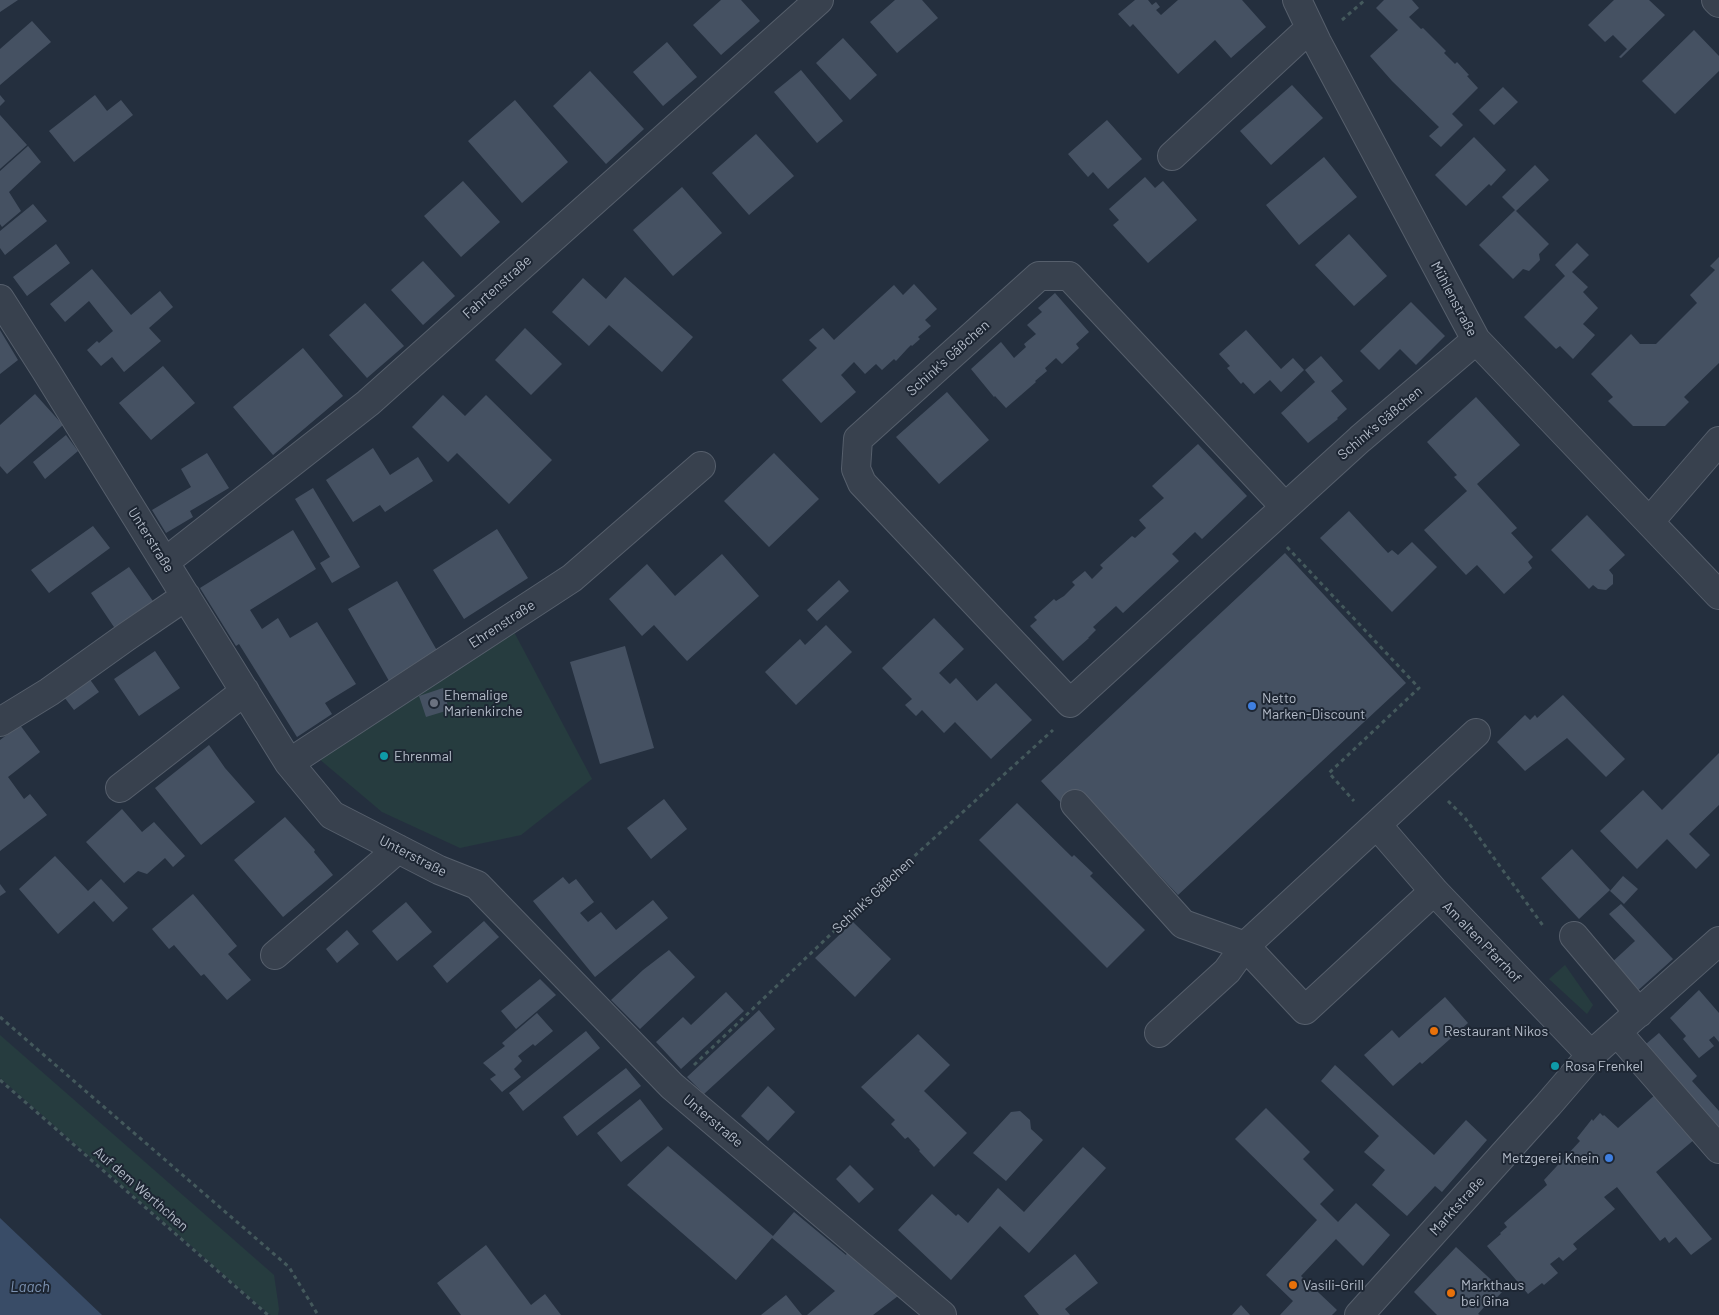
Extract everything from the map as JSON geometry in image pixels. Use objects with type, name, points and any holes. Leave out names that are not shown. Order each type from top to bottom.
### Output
[{"type":"street","name":"Fahrtenstraße","points":[[166,562],[368,403],[818,0]]},
{"type":"street","name":"Mühlenstraße","points":[[1297,0],[1310,28],[1476,340],[1719,595]]},
{"type":"street","points":[[1716,0],[1719,3]]},
{"type":"street","points":[[1172,156],[1310,28]]},
{"type":"street","name":"Schink's Gäßchen","points":[[1275,515],[1069,276],[1039,276],[858,439],[856,469],[862,483],[1070,703],[1360,439],[1476,340]]},
{"type":"street","name":"Unterstraße","points":[[0,299],[166,562],[289,763],[332,815],[439,870],[477,885],[672,1086],[942,1315]]},
{"type":"street","points":[[1650,521],[1719,441]]},
{"type":"street","name":"Ehrenstraße","points":[[289,763],[572,578],[700,466]]},
{"type":"street","points":[[0,722],[49,692],[126,636],[186,596]]},
{"type":"street","points":[[120,788],[245,691]]},
{"type":"street","points":[[1159,1033],[1227,971],[1245,946],[1476,733]]},
{"type":"street","points":[[1075,804],[1183,924],[1245,946],[1305,1010],[1434,891]]},
{"type":"street","name":"Am alten Pfarrhof","points":[[1377,825],[1434,891],[1591,1055]]},
{"type":"street","points":[[275,955],[398,849]]},
{"type":"street","points":[[1574,936],[1639,1013]]},
{"type":"street","name":"Marktstraße","points":[[1359,1315],[1591,1055],[1719,941]]},
{"type":"street","points":[[1617,1032],[1719,1149]]},
{"type":"path","points":[[1275,515],[1419,688],[1329,773],[1377,825]]},
{"type":"path","name":"Schink's Gäßchen","points":[[672,1086],[877,890],[1068,717],[1070,703]]},
{"type":"path","points":[[1428,778],[1465,818],[1545,930]]},
{"type":"path","points":[[0,1018],[289,1267],[318,1315]]},
{"type":"path","name":"Auf dem Werthchen","points":[[0,1080],[268,1315]]},
{"type":"green space","points":[[514,632],[592,779],[521,835],[460,848],[382,812],[318,758]]},
{"type":"green space","points":[[1565,965],[1593,1005],[1587,1014],[1549,979]]},
{"type":"green space","points":[[0,1035],[274,1275],[279,1309],[278,1315],[271,1315],[263,1309],[0,1078]]},
{"type":"water","name":"Laach","points":[[0,1218],[102,1315],[0,1315]]},
{"type":"building","points":[[0,0],[18,0],[0,12]]},
{"type":"building","points":[[721,0],[741,0],[760,21],[721,55],[693,25]]},
{"type":"building","points":[[895,0],[922,0],[938,18],[897,53],[870,22]]},
{"type":"building","points":[[1135,0],[1148,0],[1152,5],[1156,2],[1160,7],[1156,10],[1161,15],[1178,0],[1242,0],[1266,27],[1231,58],[1215,40],[1178,74],[1133,24],[1130,27],[1118,14]]},
{"type":"building","points":[[1384,0],[1412,0],[1419,8],[1409,17],[1446,51],[1444,53],[1455,64],[1457,62],[1478,88],[1452,114],[1463,125],[1441,147],[1429,136],[1439,127],[1392,81],[1370,56],[1398,30],[1376,8]]},
{"type":"building","points":[[1614,0],[1649,0],[1665,15],[1621,58],[1619,57],[1627,49],[1613,35],[1605,42],[1588,25]]},
{"type":"building","points":[[32,21],[51,42],[0,85],[0,49]]},
{"type":"building","points":[[1694,30],[1719,56],[1719,71],[1675,114],[1642,81]]},
{"type":"building","points":[[843,38],[877,75],[850,100],[816,63]]},
{"type":"building","points":[[667,42],[697,77],[663,106],[633,72]]},
{"type":"building","points":[[801,70],[843,121],[817,143],[774,92]]},
{"type":"building","points":[[590,71],[644,129],[606,164],[553,106]]},
{"type":"building","points":[[1292,85],[1323,118],[1271,165],[1240,131]]},
{"type":"building","points":[[1503,87],[1518,102],[1494,125],[1479,110]]},
{"type":"building","points":[[0,95],[5,101],[0,106]]},
{"type":"building","points":[[95,95],[107,111],[121,100],[133,115],[74,162],[49,131]]},
{"type":"building","points":[[515,100],[568,162],[522,203],[468,141]]},
{"type":"building","points":[[0,115],[27,145],[0,169]]},
{"type":"building","points":[[1107,120],[1142,159],[1108,189],[1093,172],[1088,177],[1068,154]]},
{"type":"building","points":[[756,134],[794,176],[749,215],[712,173]]},
{"type":"building","points":[[1474,137],[1506,170],[1491,186],[1489,184],[1466,206],[1435,175]]},
{"type":"building","points":[[28,146],[41,162],[9,192],[21,211],[2,227],[0,224],[0,171]]},
{"type":"building","points":[[1324,157],[1357,197],[1299,245],[1266,205]]},
{"type":"building","points":[[1535,165],[1549,180],[1516,211],[1549,244],[1539,254],[1540,260],[1529,271],[1523,269],[1513,279],[1479,245],[1515,210],[1502,197]]},
{"type":"building","points":[[1145,177],[1155,188],[1163,181],[1197,220],[1148,263],[1113,225],[1119,220],[1109,209]]},
{"type":"building","points":[[463,181],[500,222],[461,257],[424,216]]},
{"type":"building","points":[[682,187],[722,233],[673,276],[633,230]]},
{"type":"building","points":[[33,204],[47,221],[5,255],[0,248],[0,231]]},
{"type":"building","points":[[1349,234],[1387,276],[1354,306],[1315,265]]},
{"type":"building","points":[[1577,243],[1589,255],[1572,272],[1588,287],[1583,292],[1598,308],[1583,324],[1595,335],[1573,359],[1560,346],[1556,349],[1524,317],[1565,276],[1555,265]]},
{"type":"building","points":[[56,244],[70,263],[27,296],[13,277]]},
{"type":"building","points":[[1719,257],[1719,363],[1684,397],[1689,402],[1665,426],[1633,426],[1608,401],[1613,397],[1591,374],[1631,334],[1640,344],[1656,344],[1697,303],[1690,295],[1715,270],[1710,266]]},
{"type":"building","points":[[423,261],[455,296],[423,325],[391,290]]},
{"type":"building","points":[[92,269],[131,315],[160,291],[173,307],[149,328],[161,341],[124,372],[112,357],[101,366],[87,350],[113,331],[89,301],[65,322],[50,304]]},
{"type":"building","points":[[625,277],[693,337],[662,372],[609,325],[589,346],[552,312],[583,278],[606,299]]},
{"type":"building","points":[[914,284],[937,309],[925,320],[931,326],[896,361],[894,359],[882,370],[876,364],[865,374],[854,362],[841,375],[856,392],[821,423],[782,380],[817,348],[809,340],[823,328],[834,340],[894,285],[903,295]]},
{"type":"building","points":[[1055,293],[1089,332],[1076,344],[1079,348],[1062,364],[1056,358],[1045,368],[1047,371],[1036,382],[1006,408],[994,397],[971,369],[1001,342],[1014,358],[1026,347],[1024,344],[1036,334],[1027,325],[1042,312],[1038,308]]},
{"type":"building","points":[[1411,302],[1445,336],[1416,365],[1400,349],[1379,370],[1360,351]]},
{"type":"building","points":[[365,303],[404,346],[367,378],[329,335]]},
{"type":"building","points":[[525,328],[562,364],[531,395],[495,360]]},
{"type":"building","points":[[0,330],[18,360],[0,374]]},
{"type":"building","points":[[1246,330],[1281,369],[1293,358],[1304,370],[1281,392],[1270,380],[1254,394],[1243,382],[1241,384],[1227,368],[1230,366],[1219,354]]},
{"type":"building","points":[[303,348],[343,396],[273,455],[233,407]]},
{"type":"building","points":[[1321,356],[1343,381],[1331,391],[1347,409],[1338,419],[1308,443],[1281,413],[1315,382],[1305,370]]},
{"type":"building","points":[[163,366],[195,403],[151,440],[119,403]]},
{"type":"building","points":[[947,392],[989,440],[939,484],[896,437]]},
{"type":"building","points":[[35,394],[63,425],[7,474],[0,466],[0,425]]},
{"type":"building","points":[[443,395],[465,416],[486,395],[552,460],[509,504],[457,453],[448,462],[412,427]]},
{"type":"building","points":[[1476,397],[1520,445],[1477,484],[1517,528],[1511,533],[1533,557],[1528,562],[1532,568],[1504,594],[1477,565],[1466,575],[1424,530],[1467,491],[1454,477],[1457,475],[1427,442]]},
{"type":"building","points":[[66,435],[78,451],[45,479],[33,462]]},
{"type":"building","points":[[1198,444],[1247,496],[1202,539],[1195,532],[1172,554],[1179,561],[1123,613],[1116,606],[1093,627],[1096,630],[1089,638],[1063,661],[1030,626],[1037,620],[1034,617],[1054,599],[1056,601],[1064,596],[1075,585],[1072,582],[1085,571],[1092,579],[1103,568],[1100,565],[1132,536],[1135,538],[1146,528],[1139,520],[1164,498],[1152,486]]},
{"type":"building","points":[[373,448],[390,475],[418,457],[433,481],[385,512],[380,505],[353,522],[326,480]]},
{"type":"building","points":[[207,453],[229,488],[190,511],[193,517],[166,533],[152,510],[191,487],[181,469]]},
{"type":"building","points":[[774,453],[819,499],[769,547],[724,501]]},
{"type":"building","points":[[313,488],[360,567],[332,583],[320,563],[330,557],[295,499]]},
{"type":"building","points":[[1349,511],[1388,553],[1392,550],[1398,555],[1412,542],[1437,567],[1392,612],[1320,538]]},
{"type":"building","points":[[1587,515],[1625,555],[1609,570],[1613,575],[1613,584],[1606,590],[1598,589],[1593,585],[1589,589],[1551,550]]},
{"type":"building","points":[[93,526],[110,548],[49,593],[31,570]]},
{"type":"building","points":[[497,529],[528,578],[464,619],[433,570]]},
{"type":"building","points":[[293,530],[316,569],[250,610],[262,629],[278,618],[290,638],[317,622],[356,684],[325,703],[332,714],[297,737],[239,644],[236,646],[200,588]]},
{"type":"building","name":"Netto Marken-Discount","points":[[1285,553],[1406,683],[1178,895],[1081,792],[1065,807],[1041,781]]},
{"type":"building","points":[[722,554],[759,596],[687,661],[654,625],[642,636],[609,599],[647,564],[675,596]]},
{"type":"building","points":[[129,567],[155,604],[116,630],[91,593]]},
{"type":"building","points":[[839,580],[849,591],[817,621],[807,610]]},
{"type":"building","points":[[397,581],[439,654],[389,681],[348,609]]},
{"type":"building","points":[[934,618],[964,649],[939,673],[950,684],[956,678],[977,701],[996,683],[1032,720],[991,759],[955,722],[944,733],[922,710],[916,716],[905,705],[912,699],[882,668]]},
{"type":"building","points":[[826,625],[852,652],[796,705],[765,672],[800,639],[805,645]]},
{"type":"building","points":[[625,646],[654,748],[600,764],[570,662]]},
{"type":"building","points":[[155,651],[180,688],[139,716],[114,679]]},
{"type":"building","points":[[86,674],[99,692],[74,710],[61,693]]},
{"type":"building","name":"Ehemalige Marienkirche","points":[[443,688],[449,710],[426,717],[419,696]]},
{"type":"building","points":[[1563,695],[1625,759],[1606,777],[1567,738],[1525,771],[1497,742],[1525,715],[1530,720],[1535,715],[1537,718]]},
{"type":"building","points":[[20,725],[40,752],[8,777],[24,799],[30,794],[47,815],[0,851],[0,740]]},
{"type":"building","points":[[209,745],[225,768],[255,802],[201,845],[155,788]]},
{"type":"building","points":[[1719,753],[1719,805],[1689,834],[1710,855],[1696,869],[1667,839],[1637,869],[1600,831],[1643,790],[1662,810]]},
{"type":"building","points":[[664,799],[687,829],[651,859],[627,828]]},
{"type":"building","points":[[1017,803],[1072,857],[1074,855],[1093,873],[1090,876],[1145,930],[1107,968],[979,840]]},
{"type":"building","points":[[122,809],[142,832],[154,822],[185,856],[173,867],[165,858],[147,874],[138,871],[124,883],[86,842]]},
{"type":"building","points":[[285,817],[315,850],[314,852],[333,875],[283,917],[234,860]]},
{"type":"building","points":[[1572,849],[1610,890],[1579,919],[1541,878]]},
{"type":"building","points":[[55,856],[88,891],[101,879],[128,908],[113,922],[94,901],[58,934],[19,889]]},
{"type":"building","points":[[1623,876],[1638,889],[1624,904],[1610,891]]},
{"type":"building","points":[[563,877],[569,884],[576,879],[594,902],[580,913],[588,922],[601,912],[616,930],[653,900],[668,918],[595,977],[533,901]]},
{"type":"building","points":[[0,884],[6,892],[0,896]]},
{"type":"building","points":[[193,894],[237,946],[228,954],[251,980],[227,1000],[204,974],[201,976],[174,945],[169,949],[152,929]]},
{"type":"building","points":[[406,902],[432,932],[397,961],[372,931]]},
{"type":"building","points":[[1621,904],[1673,959],[1635,993],[1609,965],[1635,941],[1609,914]]},
{"type":"building","points":[[484,921],[499,937],[447,983],[433,966]]},
{"type":"building","points":[[853,922],[891,959],[855,997],[815,958]]},
{"type":"building","points":[[347,930],[359,944],[337,963],[326,949]]},
{"type":"building","points":[[669,950],[695,977],[640,1029],[611,1000],[643,970]]},
{"type":"building","points":[[540,979],[556,995],[516,1029],[501,1011]]},
{"type":"building","points":[[1699,990],[1719,1013],[1719,1042],[1714,1036],[1709,1040],[1714,1046],[1699,1058],[1683,1039],[1686,1036],[1670,1018]]},
{"type":"building","points":[[726,992],[744,1011],[681,1069],[656,1042],[683,1017],[691,1025]]},
{"type":"building","points":[[1445,997],[1468,1023],[1422,1064],[1420,1062],[1393,1086],[1364,1055],[1392,1030],[1399,1038]]},
{"type":"building","points":[[759,1010],[775,1029],[704,1094],[687,1077]]},
{"type":"building","points":[[537,1013],[553,1031],[535,1046],[533,1044],[518,1056],[522,1061],[514,1069],[521,1077],[502,1092],[490,1079],[496,1075],[483,1063],[505,1046],[502,1043]]},
{"type":"building","points":[[586,1031],[600,1048],[523,1111],[509,1093]]},
{"type":"building","points":[[1659,1033],[1697,1076],[1692,1081],[1719,1111],[1719,1135],[1640,1049]]},
{"type":"building","points":[[918,1034],[950,1065],[924,1091],[967,1133],[934,1167],[908,1137],[905,1139],[891,1124],[895,1120],[861,1087]]},
{"type":"building","points":[[1335,1065],[1434,1155],[1466,1120],[1487,1140],[1442,1192],[1435,1186],[1407,1216],[1372,1185],[1385,1170],[1364,1152],[1379,1136],[1321,1081]]},
{"type":"building","points":[[626,1068],[641,1086],[577,1136],[563,1117]]},
{"type":"building","points":[[768,1086],[795,1112],[768,1141],[741,1116]]},
{"type":"building","points":[[1656,1094],[1695,1139],[1656,1172],[1712,1239],[1691,1255],[1676,1237],[1669,1243],[1665,1237],[1660,1241],[1617,1187],[1604,1197],[1615,1209],[1573,1244],[1577,1249],[1563,1261],[1559,1257],[1550,1264],[1558,1273],[1544,1285],[1542,1283],[1528,1294],[1487,1246],[1507,1227],[1504,1223],[1547,1185],[1544,1180],[1580,1141],[1577,1138],[1592,1119],[1593,1121],[1600,1113],[1618,1128]]},
{"type":"building","points":[[640,1099],[663,1129],[621,1162],[597,1133]]},
{"type":"building","points":[[1266,1108],[1310,1152],[1303,1159],[1334,1190],[1320,1204],[1338,1222],[1356,1203],[1390,1235],[1363,1266],[1336,1239],[1301,1276],[1337,1310],[1332,1315],[1280,1315],[1293,1301],[1266,1275],[1317,1220],[1235,1139]]},
{"type":"building","points":[[1020,1111],[1030,1120],[1031,1129],[1043,1140],[1006,1181],[973,1153],[1011,1112]]},
{"type":"building","points":[[668,1146],[773,1236],[794,1212],[898,1296],[873,1315],[807,1315],[835,1291],[772,1238],[736,1280],[627,1185]]},
{"type":"building","points":[[1083,1147],[1106,1168],[1029,1253],[1000,1226],[951,1280],[898,1230],[932,1194],[956,1216],[958,1214],[968,1223],[998,1188],[1024,1212]]},
{"type":"building","points":[[850,1165],[874,1189],[859,1203],[836,1179]]},
{"type":"building","points":[[486,1245],[531,1305],[545,1294],[561,1315],[461,1315],[437,1283]]},
{"type":"building","points":[[1456,1247],[1501,1289],[1502,1292],[1488,1307],[1484,1307],[1478,1314],[1480,1315],[1437,1315],[1414,1292]]},
{"type":"building","points":[[1075,1254],[1098,1283],[1065,1309],[1070,1315],[1039,1315],[1024,1296]]},
{"type":"building","points":[[786,1295],[802,1315],[761,1315]]},
{"type":"building","points":[[1241,1305],[1250,1315],[1232,1315]]},
{"type":"place","name":"Ehemalige Marienkirche","points":[[434,703]]},
{"type":"place","name":"Netto Marken-Discount","points":[[1252,706]]},
{"type":"place","name":"Ehrenmal","points":[[384,756]]},
{"type":"place","name":"Restaurant Nikos","points":[[1434,1031]]},
{"type":"place","name":"Rosa Frenkel","points":[[1555,1066]]},
{"type":"place","name":"Metzgerei Knein","points":[[1609,1158]]},
{"type":"place","name":"Vasili-Grill","points":[[1293,1285]]},
{"type":"place","name":"Markthaus bei Gina","points":[[1451,1293]]}]
